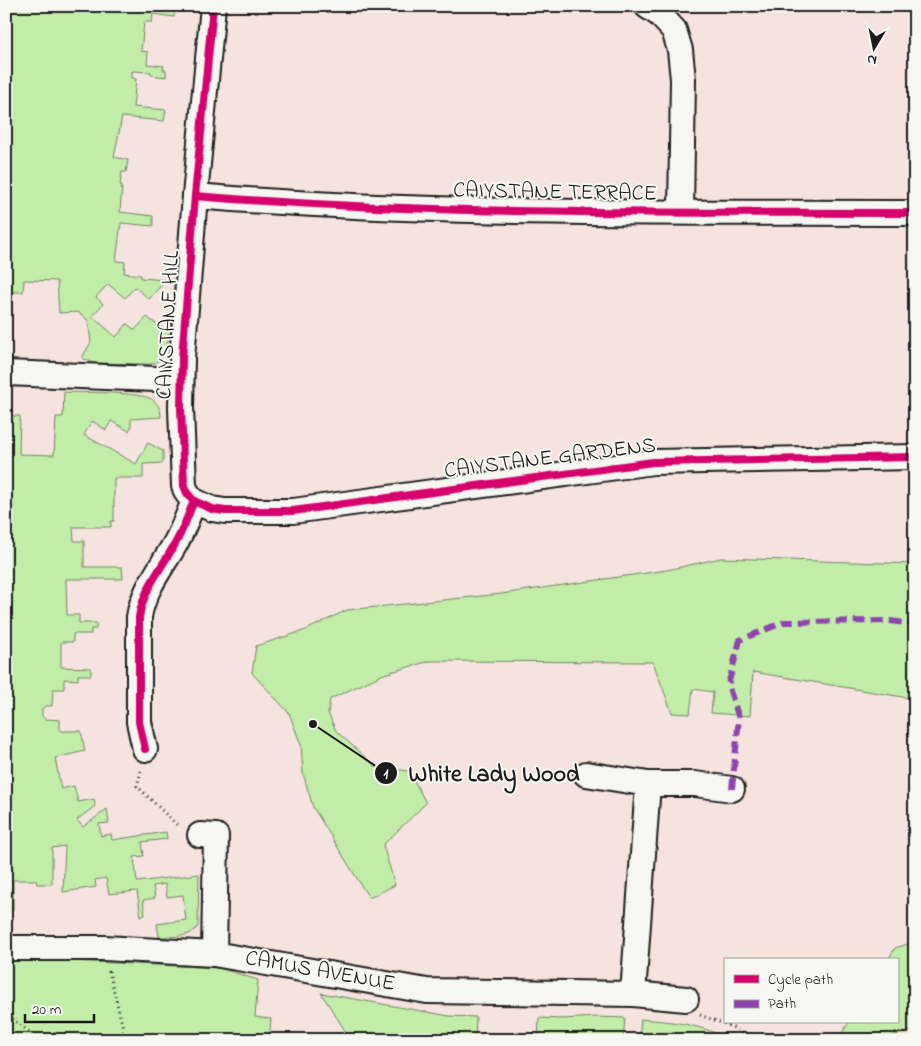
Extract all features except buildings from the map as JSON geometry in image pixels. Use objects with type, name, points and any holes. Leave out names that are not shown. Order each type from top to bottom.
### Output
[{"type":"street","name":"CAIYSTANE HILL","points":[[194,501],[184,486],[180,380],[213,6]]},
{"type":"street","points":[[647,6],[659,14],[674,30],[680,50],[683,79],[681,212]]},
{"type":"street","name":"CAIYSTANE TERRACE","points":[[195,196],[441,209],[586,213],[915,213]]},
{"type":"street","points":[[6,372],[180,380]]},
{"type":"street","name":"CAIYSTANE GARDENS","points":[[194,501],[212,509],[225,511],[293,511],[653,462],[915,457]]},
{"type":"street","points":[[145,749],[138,722],[139,617],[147,591],[183,528],[194,501]]},
{"type":"street","points":[[586,774],[648,784],[695,784],[732,789]]},
{"type":"street","points":[[633,994],[648,784]]},
{"type":"street","points":[[214,954],[216,834]]},
{"type":"street","name":"CAMUS AVENUE","points":[[6,948],[104,948],[214,954],[427,991],[633,994],[686,999]]},
{"type":"path","points":[[145,749],[137,786],[182,830],[216,834]]},
{"type":"path","points":[[104,948],[126,1040]]},
{"type":"path","points":[[686,999],[692,1012],[724,1024]]},
{"type":"path","points":[[6,1011],[15,1021],[40,1040]]},
{"type":"path","points":[[725,1024],[754,1040]]},
{"type":"green space","points":[[6,6],[181,6],[175,7],[174,17],[153,14],[152,22],[144,22],[141,51],[148,52],[147,64],[164,66],[163,70],[166,70],[166,77],[151,75],[151,72],[132,71],[132,78],[136,79],[133,107],[166,110],[164,121],[122,117],[114,157],[128,160],[126,172],[122,172],[120,185],[122,185],[120,212],[153,216],[153,226],[121,223],[116,261],[125,262],[124,273],[141,275],[141,278],[166,280],[149,299],[135,287],[125,298],[108,284],[96,297],[103,304],[92,316],[116,337],[127,324],[135,330],[147,317],[169,334],[162,357],[155,362],[150,364],[94,363],[82,358],[91,342],[88,320],[78,312],[59,313],[57,281],[24,280],[23,292],[12,292],[10,314],[6,313],[6,244],[9,243],[6,206]]},
{"type":"green space","points":[[64,392],[136,395],[153,400],[159,407],[161,417],[131,419],[129,431],[111,421],[106,430],[92,421],[84,435],[136,464],[148,443],[163,451],[163,463],[143,464],[143,478],[114,478],[114,521],[111,521],[111,527],[73,527],[74,541],[84,541],[84,567],[122,567],[123,579],[66,579],[67,615],[79,615],[79,623],[96,623],[96,629],[91,629],[91,634],[73,634],[73,642],[61,642],[61,667],[91,668],[91,675],[78,675],[78,680],[64,679],[64,689],[53,689],[52,706],[45,706],[42,709],[42,716],[45,719],[60,720],[60,731],[81,731],[85,751],[55,758],[61,789],[74,786],[78,802],[94,799],[95,806],[77,820],[83,827],[107,809],[109,823],[99,824],[101,836],[111,834],[112,840],[166,832],[167,839],[142,842],[144,856],[134,857],[137,882],[199,874],[198,926],[186,935],[159,937],[157,924],[186,920],[183,895],[167,897],[165,884],[153,886],[155,898],[143,900],[145,915],[141,916],[137,891],[109,894],[106,878],[95,880],[96,887],[63,892],[65,846],[52,848],[52,884],[37,884],[36,880],[13,880],[13,911],[6,911],[6,416],[20,416],[19,454],[54,455],[56,417],[63,417]]},
{"type":"green space","points":[[721,558],[915,564],[915,699],[753,672],[750,716],[711,713],[713,692],[693,689],[690,714],[672,713],[653,662],[430,661],[384,674],[330,699],[328,713],[336,731],[376,767],[409,771],[426,803],[383,845],[395,885],[369,898],[313,807],[303,773],[301,745],[289,713],[252,673],[256,646],[306,630],[347,610],[501,594],[667,570]]},
{"type":"green space","points":[[915,942],[915,1030],[892,1036],[892,1040],[838,1040],[848,1024],[898,1024],[898,958],[889,958],[895,948]]},
{"type":"green space","points":[[6,958],[219,968],[258,980],[255,1017],[271,1019],[269,1040],[6,1040]]},
{"type":"green space","points":[[321,993],[449,1016],[476,1017],[475,1040],[351,1040]]},
{"type":"green space","points":[[539,1018],[625,1018],[623,1040],[538,1040]]},
{"type":"green space","points":[[641,1019],[687,1025],[708,1030],[731,1040],[639,1040]]},
{"type":"marked path","points":[[732,789],[739,718],[728,685],[740,640],[784,622],[890,621],[915,624]]},
{"type":"cycle path","points":[[145,749],[139,722],[139,617],[144,597],[178,539],[194,501],[184,486],[181,408],[182,358],[213,6]]},
{"type":"cycle path","points":[[195,196],[375,207],[465,210],[915,213]]},
{"type":"cycle path","points":[[194,501],[212,509],[225,511],[293,511],[653,462],[915,457]]},
{"type":"place","name":"White Lady Wood","points":[[313,724]]}]
